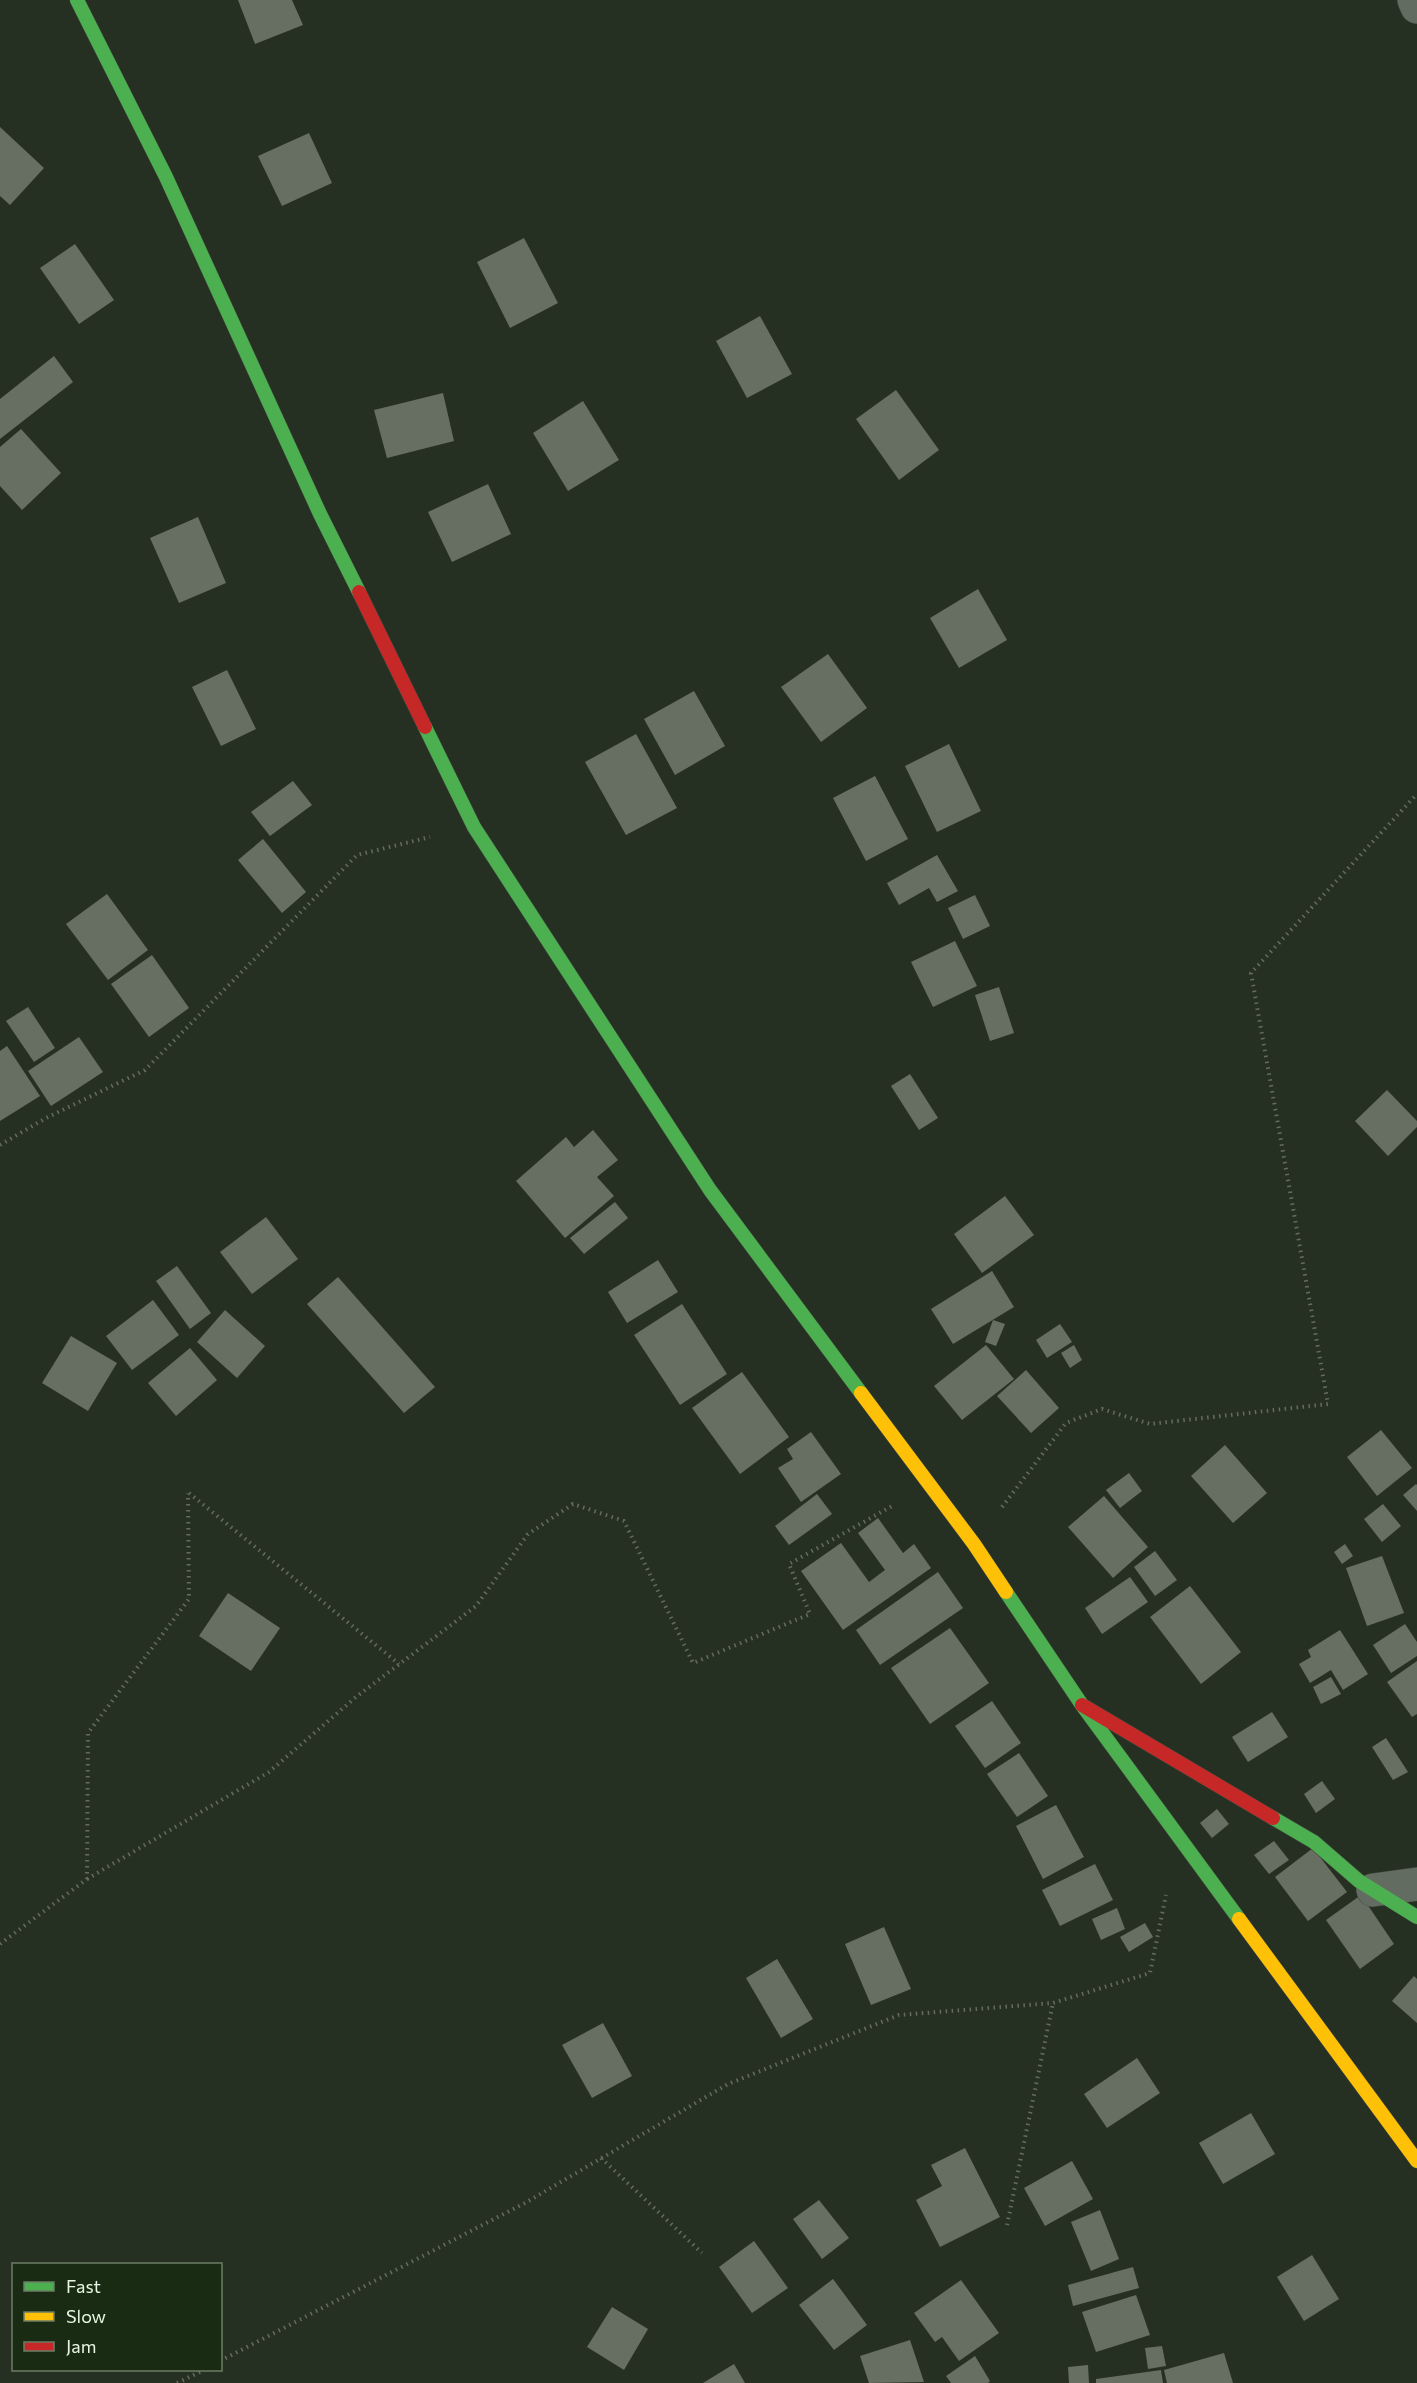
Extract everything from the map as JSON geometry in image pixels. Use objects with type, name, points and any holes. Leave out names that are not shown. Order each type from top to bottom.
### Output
[{"type":"main road","points":[[77,0],[166,177],[320,514],[474,827],[710,1190],[974,1544],[1082,1705],[1417,2161]]},
{"type":"main road","points":[[1082,1705],[1314,1842],[1359,1881],[1417,1917]]},
{"type":"street","points":[[1414,0],[1417,6]]},
{"type":"street","points":[[1373,1890],[1417,1884]]},
{"type":"path","points":[[974,1544],[1066,1423],[1102,1409],[1150,1424],[1328,1404],[1251,973],[1417,794]]},
{"type":"path","points":[[0,1145],[46,1118],[145,1070],[357,855],[474,827]]},
{"type":"path","points":[[0,1944],[87,1879],[269,1772],[356,1697],[476,1606],[528,1534],[573,1504],[624,1521],[693,1663],[810,1614],[789,1564],[930,1485]]},
{"type":"path","points":[[87,1879],[88,1733],[189,1599],[188,1493],[399,1664]]},
{"type":"path","points":[[222,2360],[514,2208],[728,2084],[899,2015],[1053,2002],[1150,1973],[1178,1835]]},
{"type":"path","points":[[1007,2225],[1053,2002]]},
{"type":"path","points":[[601,2158],[702,2253]]},
{"type":"path","points":[[177,2383],[202,2371]]},
{"type":"building","points":[[238,0],[292,0],[303,25],[255,44]]},
{"type":"building","points":[[0,127],[44,168],[10,205],[0,196]]},
{"type":"building","points":[[309,133],[332,183],[282,206],[258,156]]},
{"type":"building","points":[[524,238],[558,303],[510,328],[477,262]]},
{"type":"building","points":[[75,244],[114,300],[79,324],[40,268]]},
{"type":"building","points":[[760,316],[792,374],[747,398],[716,341]]},
{"type":"building","points":[[54,356],[73,382],[0,439],[0,399]]},
{"type":"building","points":[[896,390],[939,450],[899,480],[856,419]]},
{"type":"building","points":[[443,393],[454,441],[387,458],[374,410]]},
{"type":"building","points":[[583,401],[619,460],[568,491],[533,433]]},
{"type":"building","points":[[21,429],[61,473],[22,510],[0,486],[0,447]]},
{"type":"building","points":[[488,484],[511,534],[452,562],[428,512]]},
{"type":"building","points":[[198,517],[226,583],[179,603],[150,538]]},
{"type":"building","points":[[978,589],[1007,640],[959,668],[930,618]]},
{"type":"building","points":[[828,654],[867,708],[821,742],[781,687]]},
{"type":"building","points":[[227,670],[256,729],[221,746],[192,687]]},
{"type":"building","points":[[694,691],[725,746],[675,775],[644,719]]},
{"type":"building","points":[[636,734],[677,808],[626,835],[585,762]]},
{"type":"building","points":[[949,744],[981,811],[937,832],[905,766]]},
{"type":"building","points":[[875,776],[908,839],[866,861],[833,798]]},
{"type":"building","points":[[293,781],[312,805],[270,836],[251,812]]},
{"type":"building","points":[[263,839],[306,892],[282,913],[238,860]]},
{"type":"building","points":[[937,855],[958,891],[937,902],[929,888],[899,905],[887,883]]},
{"type":"building","points":[[107,894],[148,950],[108,980],[66,924]]},
{"type":"building","points":[[975,895],[990,926],[963,939],[948,908]]},
{"type":"building","points":[[955,941],[977,986],[933,1007],[911,962]]},
{"type":"building","points":[[152,955],[189,1008],[149,1037],[111,984]]},
{"type":"building","points":[[999,987],[1014,1033],[990,1041],[975,995]]},
{"type":"building","points":[[28,1007],[55,1048],[34,1062],[6,1021]]},
{"type":"building","points":[[79,1037],[103,1072],[51,1106],[28,1071]]},
{"type":"building","points":[[7,1046],[40,1096],[0,1121],[0,1051]]},
{"type":"building","points":[[910,1074],[938,1118],[919,1130],[891,1086]]},
{"type":"building","points":[[1387,1090],[1417,1121],[1417,1127],[1388,1156],[1355,1121]]},
{"type":"building","points":[[593,1130],[618,1160],[597,1177],[614,1196],[565,1238],[516,1181],[566,1137],[574,1147]]},
{"type":"building","points":[[1005,1196],[1034,1235],[982,1273],[954,1234]]},
{"type":"building","points":[[615,1202],[628,1218],[584,1254],[570,1238]]},
{"type":"building","points":[[266,1217],[298,1259],[252,1294],[220,1252]]},
{"type":"building","points":[[658,1260],[678,1292],[627,1323],[608,1292]]},
{"type":"building","points":[[177,1266],[211,1313],[190,1329],[156,1281]]},
{"type":"building","points":[[992,1271],[1014,1307],[953,1344],[931,1309]]},
{"type":"building","points":[[338,1277],[435,1387],[404,1413],[307,1304]]},
{"type":"building","points":[[153,1300],[179,1335],[132,1370],[106,1336]]},
{"type":"building","points":[[682,1304],[727,1374],[680,1405],[634,1335]]},
{"type":"building","points":[[225,1310],[265,1346],[237,1378],[197,1342]]},
{"type":"building","points":[[993,1320],[1005,1324],[996,1346],[985,1342]]},
{"type":"building","points":[[1060,1324],[1072,1342],[1047,1358],[1036,1340]]},
{"type":"building","points":[[71,1336],[117,1363],[88,1411],[42,1383]]},
{"type":"building","points":[[986,1345],[1014,1379],[962,1420],[934,1386]]},
{"type":"building","points":[[1074,1345],[1082,1360],[1070,1368],[1061,1353]]},
{"type":"building","points":[[190,1348],[217,1380],[176,1416],[148,1383]]},
{"type":"building","points":[[1026,1370],[1059,1408],[1031,1433],[997,1396]]},
{"type":"building","points":[[742,1372],[789,1437],[740,1474],[692,1408]]},
{"type":"building","points":[[1381,1430],[1412,1468],[1377,1496],[1347,1457]]},
{"type":"building","points":[[811,1432],[841,1474],[801,1502],[778,1468],[793,1459],[787,1449]]},
{"type":"building","points":[[1225,1445],[1267,1493],[1233,1523],[1191,1476]]},
{"type":"building","points":[[1129,1473],[1142,1491],[1120,1508],[1106,1490]]},
{"type":"building","points":[[1417,1485],[1417,1511],[1403,1495]]},
{"type":"building","points":[[817,1494],[832,1514],[789,1545],[775,1526]]},
{"type":"building","points":[[1104,1496],[1148,1547],[1113,1578],[1068,1527]]},
{"type":"building","points":[[1383,1504],[1401,1526],[1382,1542],[1364,1519]]},
{"type":"building","points":[[878,1518],[903,1553],[914,1544],[931,1568],[843,1630],[801,1571],[841,1543],[869,1582],[885,1570],[858,1533]]},
{"type":"building","points":[[1345,1544],[1353,1556],[1342,1564],[1334,1552]]},
{"type":"building","points":[[1155,1551],[1177,1580],[1155,1596],[1134,1567]]},
{"type":"building","points":[[1382,1556],[1404,1613],[1367,1626],[1346,1568]]},
{"type":"building","points":[[938,1572],[963,1608],[880,1665],[856,1630]]},
{"type":"building","points":[[1130,1577],[1148,1602],[1102,1634],[1085,1608]]},
{"type":"building","points":[[1190,1586],[1241,1652],[1201,1684],[1150,1617]]},
{"type":"building","points":[[228,1593],[280,1628],[251,1671],[199,1636]]},
{"type":"building","points":[[1405,1624],[1417,1642],[1417,1656],[1391,1673],[1373,1645]]},
{"type":"building","points":[[950,1628],[989,1683],[930,1724],[891,1668]]},
{"type":"building","points":[[1340,1630],[1368,1674],[1343,1690],[1331,1670],[1310,1683],[1299,1664],[1311,1657],[1308,1650]]},
{"type":"building","points":[[1417,1661],[1417,1714],[1412,1717],[1387,1682]]},
{"type":"building","points":[[1331,1677],[1341,1694],[1321,1704],[1313,1687]]},
{"type":"building","points":[[992,1701],[1021,1743],[985,1768],[955,1726]]},
{"type":"building","points":[[1272,1712],[1288,1737],[1248,1762],[1232,1737]]},
{"type":"building","points":[[1386,1738],[1408,1772],[1393,1780],[1372,1747]]},
{"type":"building","points":[[1019,1753],[1048,1796],[1017,1817],[987,1774]]},
{"type":"building","points":[[1322,1781],[1335,1799],[1316,1813],[1304,1794]]},
{"type":"building","points":[[1056,1805],[1084,1857],[1043,1879],[1016,1826]]},
{"type":"building","points":[[1217,1809],[1229,1824],[1212,1838],[1200,1823]]},
{"type":"building","points":[[1274,1841],[1289,1860],[1269,1874],[1254,1855]]},
{"type":"building","points":[[1313,1848],[1347,1892],[1308,1921],[1275,1877]]},
{"type":"building","points":[[1095,1864],[1113,1900],[1060,1926],[1042,1890]]},
{"type":"building","points":[[1361,1895],[1394,1944],[1360,1969],[1326,1920]]},
{"type":"building","points":[[1117,1908],[1125,1929],[1101,1940],[1092,1919]]},
{"type":"building","points":[[1145,1923],[1153,1937],[1129,1952],[1120,1937]]},
{"type":"building","points":[[884,1927],[911,1989],[871,2005],[845,1944]]},
{"type":"building","points":[[777,1959],[813,2019],[781,2038],[746,1978]]},
{"type":"building","points":[[1414,1976],[1417,1979],[1417,2023],[1392,2001]]},
{"type":"building","points":[[603,2023],[632,2076],[592,2098],[562,2045]]},
{"type":"building","points":[[1137,2058],[1160,2093],[1107,2128],[1084,2094]]},
{"type":"building","points":[[1251,2113],[1275,2154],[1223,2184],[1199,2143]]},
{"type":"building","points":[[965,2148],[1000,2217],[940,2247],[916,2200],[942,2186],[931,2165]]},
{"type":"building","points":[[1072,2161],[1093,2199],[1045,2226],[1024,2188]]},
{"type":"building","points":[[819,2200],[849,2238],[822,2259],[793,2219]]},
{"type":"building","points":[[1100,2210],[1119,2259],[1091,2271],[1071,2222]]},
{"type":"building","points":[[754,2241],[788,2288],[752,2313],[719,2267]]},
{"type":"building","points":[[1312,2255],[1339,2299],[1304,2321],[1277,2277]]},
{"type":"building","points":[[1133,2267],[1139,2288],[1073,2306],[1068,2285]]},
{"type":"building","points":[[833,2279],[867,2325],[834,2350],[799,2305]]},
{"type":"building","points":[[961,2280],[999,2333],[959,2361],[942,2337],[935,2342],[914,2313]]},
{"type":"building","points":[[1136,2295],[1150,2335],[1096,2352],[1082,2312]]},
{"type":"building","points":[[612,2307],[648,2329],[624,2370],[587,2347]]},
{"type":"building","points":[[910,2340],[924,2382],[869,2383],[860,2356]]},
{"type":"building","points":[[1162,2346],[1166,2366],[1148,2369],[1145,2348]]},
{"type":"building","points":[[1224,2353],[1233,2383],[1167,2383],[1164,2370]]},
{"type":"building","points":[[975,2356],[990,2381],[988,2383],[951,2383],[946,2376]]},
{"type":"building","points":[[734,2364],[745,2383],[703,2383]]},
{"type":"building","points":[[1088,2365],[1089,2383],[1069,2383],[1068,2367]]},
{"type":"building","points":[[1161,2370],[1163,2383],[1096,2383],[1096,2379]]},
{"type":"traffic: fast","points":[[77,0],[166,177],[320,514],[359,592]]},
{"type":"traffic: fast","points":[[425,727],[474,827],[710,1190],[861,1393]]},
{"type":"traffic: fast","points":[[1006,1592],[1082,1705],[1239,1919]]},
{"type":"traffic: fast","points":[[1273,1818],[1314,1842],[1359,1881],[1417,1917]]},
{"type":"traffic: slow","points":[[861,1393],[974,1544],[1006,1592]]},
{"type":"traffic: slow","points":[[1239,1919],[1417,2161]]},
{"type":"traffic: jam","points":[[359,592],[425,727]]},
{"type":"traffic: jam","points":[[1082,1705],[1273,1818]]}]
